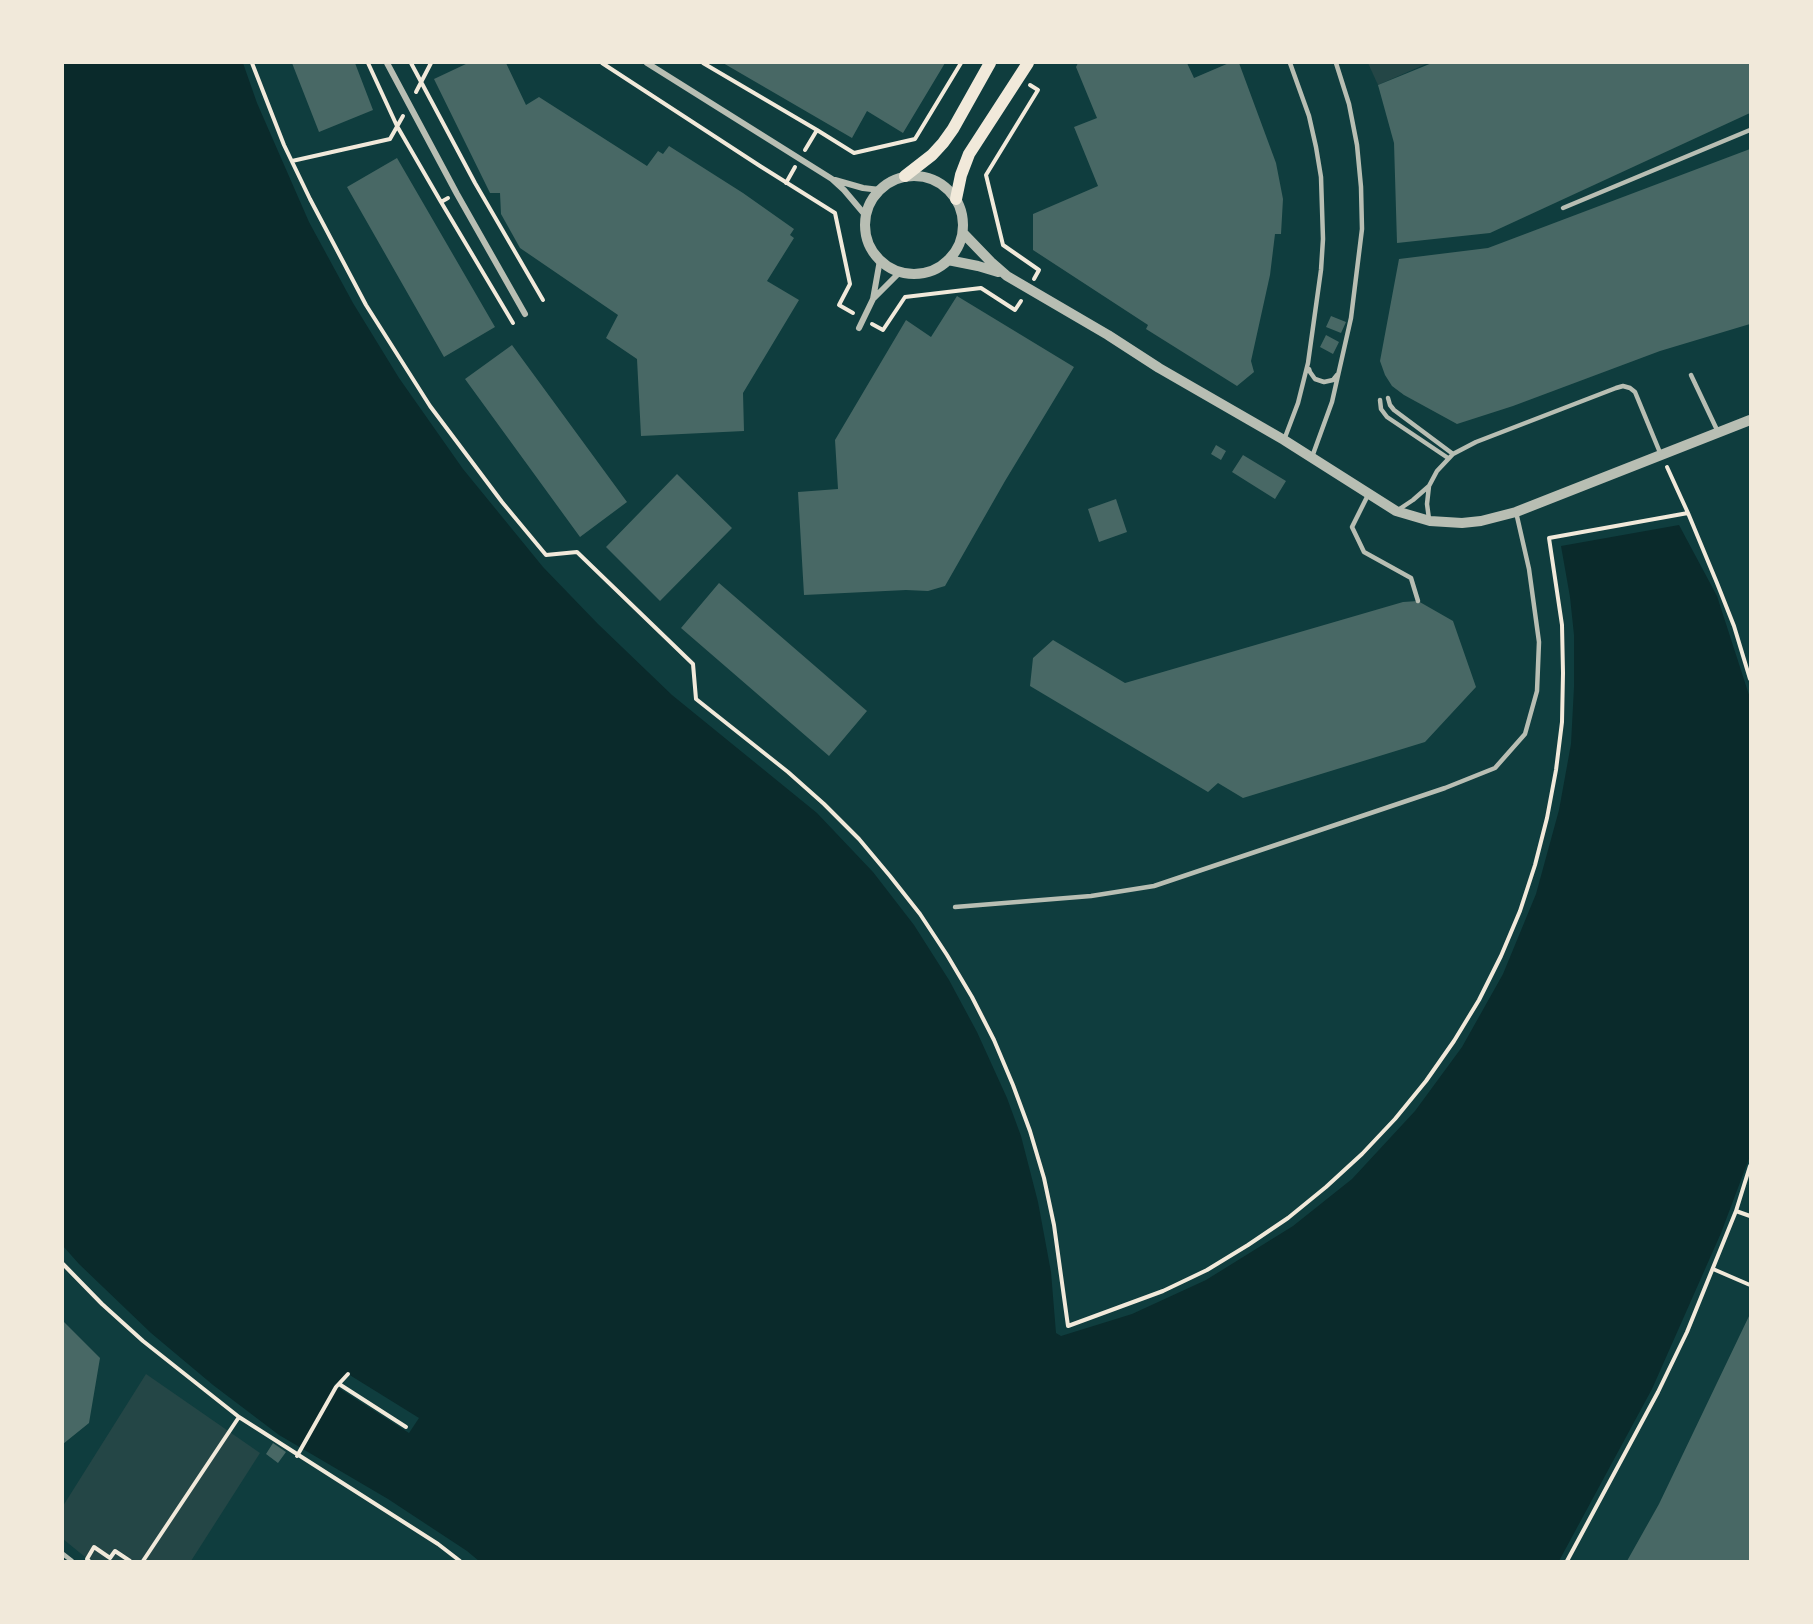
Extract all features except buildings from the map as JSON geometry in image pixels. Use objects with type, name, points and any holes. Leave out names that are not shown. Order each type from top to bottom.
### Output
[{"type":"main road","points":[[905,176],[932,155],[943,143],[990,63]]},
{"type":"main road","points":[[956,198],[969,154],[1028,63]]},
{"type":"street","points":[[387,63],[456,194],[525,314]]},
{"type":"street","points":[[646,63],[832,179],[847,185],[880,190]]},
{"type":"street","points":[[905,176],[928,177],[949,189],[956,198],[963,221],[963,233],[959,244],[948,260],[935,269],[923,273],[900,272],[889,267],[880,260],[867,240],[865,228],[869,205],[880,190],[894,180],[905,176]]},
{"type":"street","points":[[832,179],[866,216]]},
{"type":"street","points":[[963,233],[1007,276]]},
{"type":"street","points":[[859,328],[873,299],[880,260]]},
{"type":"street","points":[[948,260],[978,266],[1007,276],[1284,440],[1368,495],[1396,511],[1430,521],[1462,523],[1481,521],[1516,512],[1750,420]]},
{"type":"street","points":[[873,299],[900,272]]},
{"type":"lane","points":[[1284,440],[1298,403],[1308,363],[1321,270],[1323,208],[1321,177],[1311,127],[1290,63]]},
{"type":"lane","points":[[1312,457],[1332,402],[1339,373],[1351,318],[1362,229],[1362,197],[1357,145],[1349,104],[1336,63]]},
{"type":"lane","points":[[1563,208],[1750,130]]},
{"type":"lane","points":[[1308,363],[1310,372],[1316,379],[1324,382],[1333,380],[1339,373]]},
{"type":"lane","points":[[1691,375],[1718,433]]},
{"type":"lane","points":[[1396,511],[1429,486],[1437,471],[1454,454],[1476,442],[1623,386],[1630,388],[1639,398],[1661,456]]},
{"type":"lane","points":[[1388,398],[1394,410],[1454,454]]},
{"type":"lane","points":[[1380,400],[1381,409],[1387,417],[1448,458]]},
{"type":"lane","points":[[1429,486],[1427,504],[1430,521]]},
{"type":"lane","points":[[1368,495],[1352,527],[1364,552],[1411,578],[1418,601]]},
{"type":"lane","points":[[955,907],[1091,896],[1154,886],[1445,788],[1495,768],[1525,734],[1537,691],[1539,642],[1529,569],[1516,512]]},
{"type":"lane","points":[[63,1554],[72,1561]]},
{"type":"path","points":[[252,63],[292,161],[337,253],[391,346],[430,406],[502,502],[546,555],[577,552],[693,664],[696,699],[788,772],[824,804],[890,876],[931,931],[972,997],[994,1040],[1030,1131],[1044,1178],[1054,1225],[1068,1326],[1163,1291],[1207,1270],[1256,1240],[1288,1218],[1362,1154],[1426,1081],[1454,1041],[1501,956],[1523,902],[1547,818],[1562,722],[1563,673],[1562,625],[1549,538],[1688,513]]},
{"type":"path","points":[[368,63],[397,126],[513,323]]},
{"type":"path","points":[[411,63],[475,183],[543,300]]},
{"type":"path","points":[[602,63],[835,213],[850,284],[838,305],[883,330],[905,297],[981,288],[1015,310],[1029,289],[1039,270],[1003,245],[986,175],[1038,90],[1018,78]]},
{"type":"path","points":[[703,63],[854,153],[915,139],[961,63]]},
{"type":"path","points":[[786,183],[817,130]]},
{"type":"path","points":[[292,161],[371,143]]},
{"type":"path","points":[[441,201],[475,183]]},
{"type":"path","points":[[1661,456],[1688,513],[1734,626],[1750,679]]},
{"type":"path","points":[[1567,1561],[1658,1392],[1687,1332],[1736,1211],[1750,1166]]},
{"type":"path","points":[[1736,1211],[1750,1216]]},
{"type":"path","points":[[63,1264],[143,1341],[239,1418],[429,1538],[460,1561]]},
{"type":"path","points":[[1713,1269],[1750,1285]]},
{"type":"path","points":[[297,1456],[338,1386],[348,1374]]},
{"type":"path","points":[[338,1386],[406,1427]]},
{"type":"path","points":[[143,1561],[239,1418]]},
{"type":"path","points":[[89,1561],[87,1559],[94,1547],[110,1558],[115,1551],[130,1561]]},
{"type":"shaded area","points":[[63,63],[243,63],[257,103],[309,222],[353,303],[399,378],[463,469],[543,567],[598,624],[672,695],[817,813],[873,872],[914,925],[949,980],[977,1032],[1007,1098],[1021,1136],[1038,1202],[1051,1272],[1056,1333],[1061,1336],[1132,1314],[1206,1280],[1293,1226],[1352,1179],[1415,1111],[1462,1047],[1503,974],[1536,894],[1559,810],[1571,744],[1574,687],[1574,635],[1561,546],[1679,525],[1717,596],[1750,698],[1750,1156],[1721,1233],[1652,1389],[1559,1561],[479,1561],[388,1499],[279,1435],[213,1385],[151,1333],[79,1264],[63,1246]]},
{"type":"shaded area","points":[[1368,63],[1428,63],[1378,85]]},
{"type":"shaded area","points":[[146,1374],[260,1453],[191,1561],[90,1561],[63,1539],[63,1506]]},
{"type":"pier","points":[[348,1374],[419,1418],[409,1433],[334,1385]]}]
